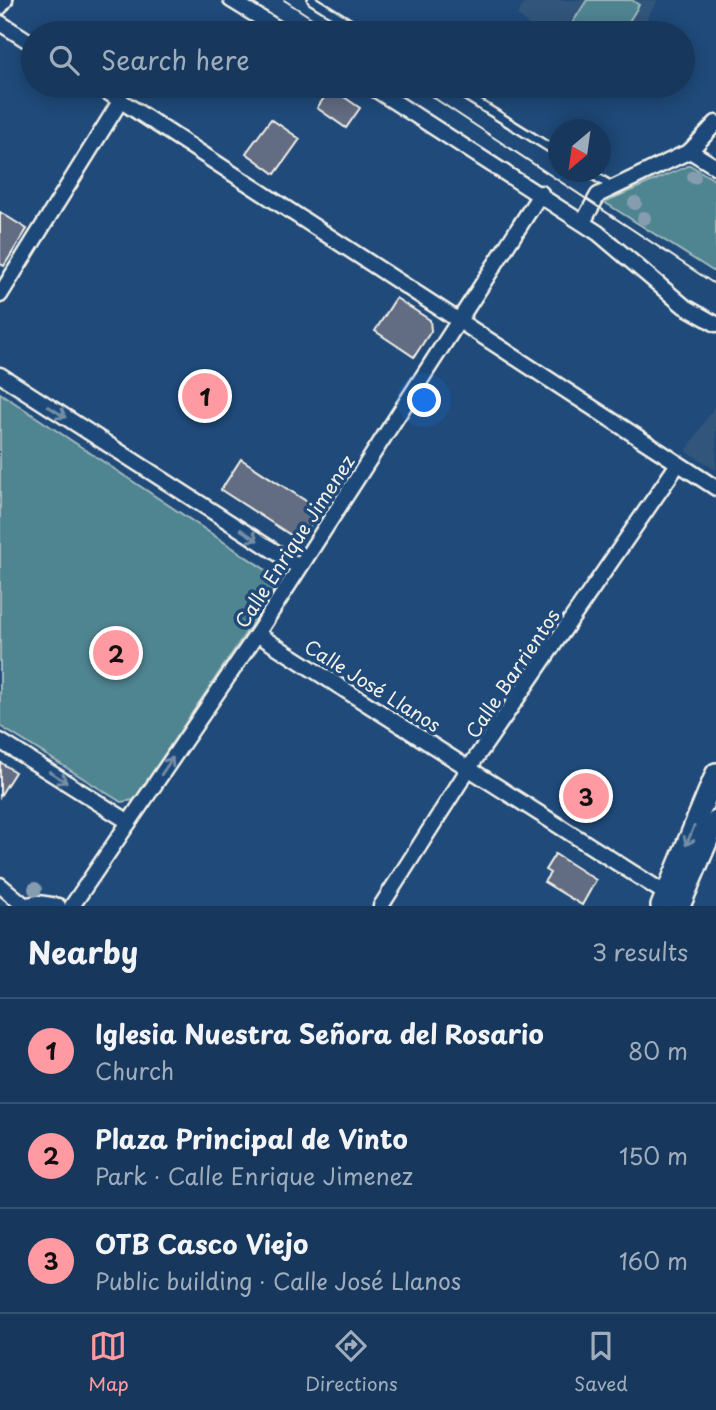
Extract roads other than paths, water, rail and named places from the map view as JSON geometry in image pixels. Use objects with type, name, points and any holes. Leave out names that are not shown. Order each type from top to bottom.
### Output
[{"type":"main road","points":[[672,902],[716,773]]},
{"type":"main road","points":[[672,902],[716,821]]},
{"type":"street","points":[[0,7],[5,0]]},
{"type":"street","points":[[231,0],[265,21]]},
{"type":"street","points":[[0,23],[21,36]]},
{"type":"street","points":[[118,98],[716,488]]},
{"type":"street","points":[[389,98],[583,222],[684,306],[716,324]]},
{"type":"street","points":[[0,295],[121,100]]},
{"type":"street","points":[[583,222],[598,195],[690,151],[716,123]]},
{"type":"street","points":[[690,151],[716,167]]},
{"type":"street","name":"Calle Enrique Jimenez","points":[[72,906],[257,634],[541,193]]},
{"type":"street","points":[[0,375],[299,567]]},
{"type":"street","name":"Calle Barrientos","points":[[381,906],[469,768],[678,464]]},
{"type":"street","name":"Calle José Llanos","points":[[257,634],[469,768],[672,902]]},
{"type":"street","points":[[0,741],[129,822]]},
{"type":"street","points":[[0,885],[23,905],[38,903],[58,906]]},
{"type":"lane","points":[[312,0],[346,21]]},
{"type":"lane","points":[[469,98],[548,147]]},
{"type":"lane","points":[[605,182],[613,187]]},
{"type":"tram line","points":[[284,0],[316,21]]},
{"type":"tram line","points":[[434,98],[716,285]]},
{"type":"place","name":"Iglesia Nuestra Señora del Rosario","points":[[205,396]]},
{"type":"place","name":"Plaza Principal de Vinto","points":[[116,653]]},
{"type":"place","name":"OTB Casco Viejo","points":[[586,796]]}]
